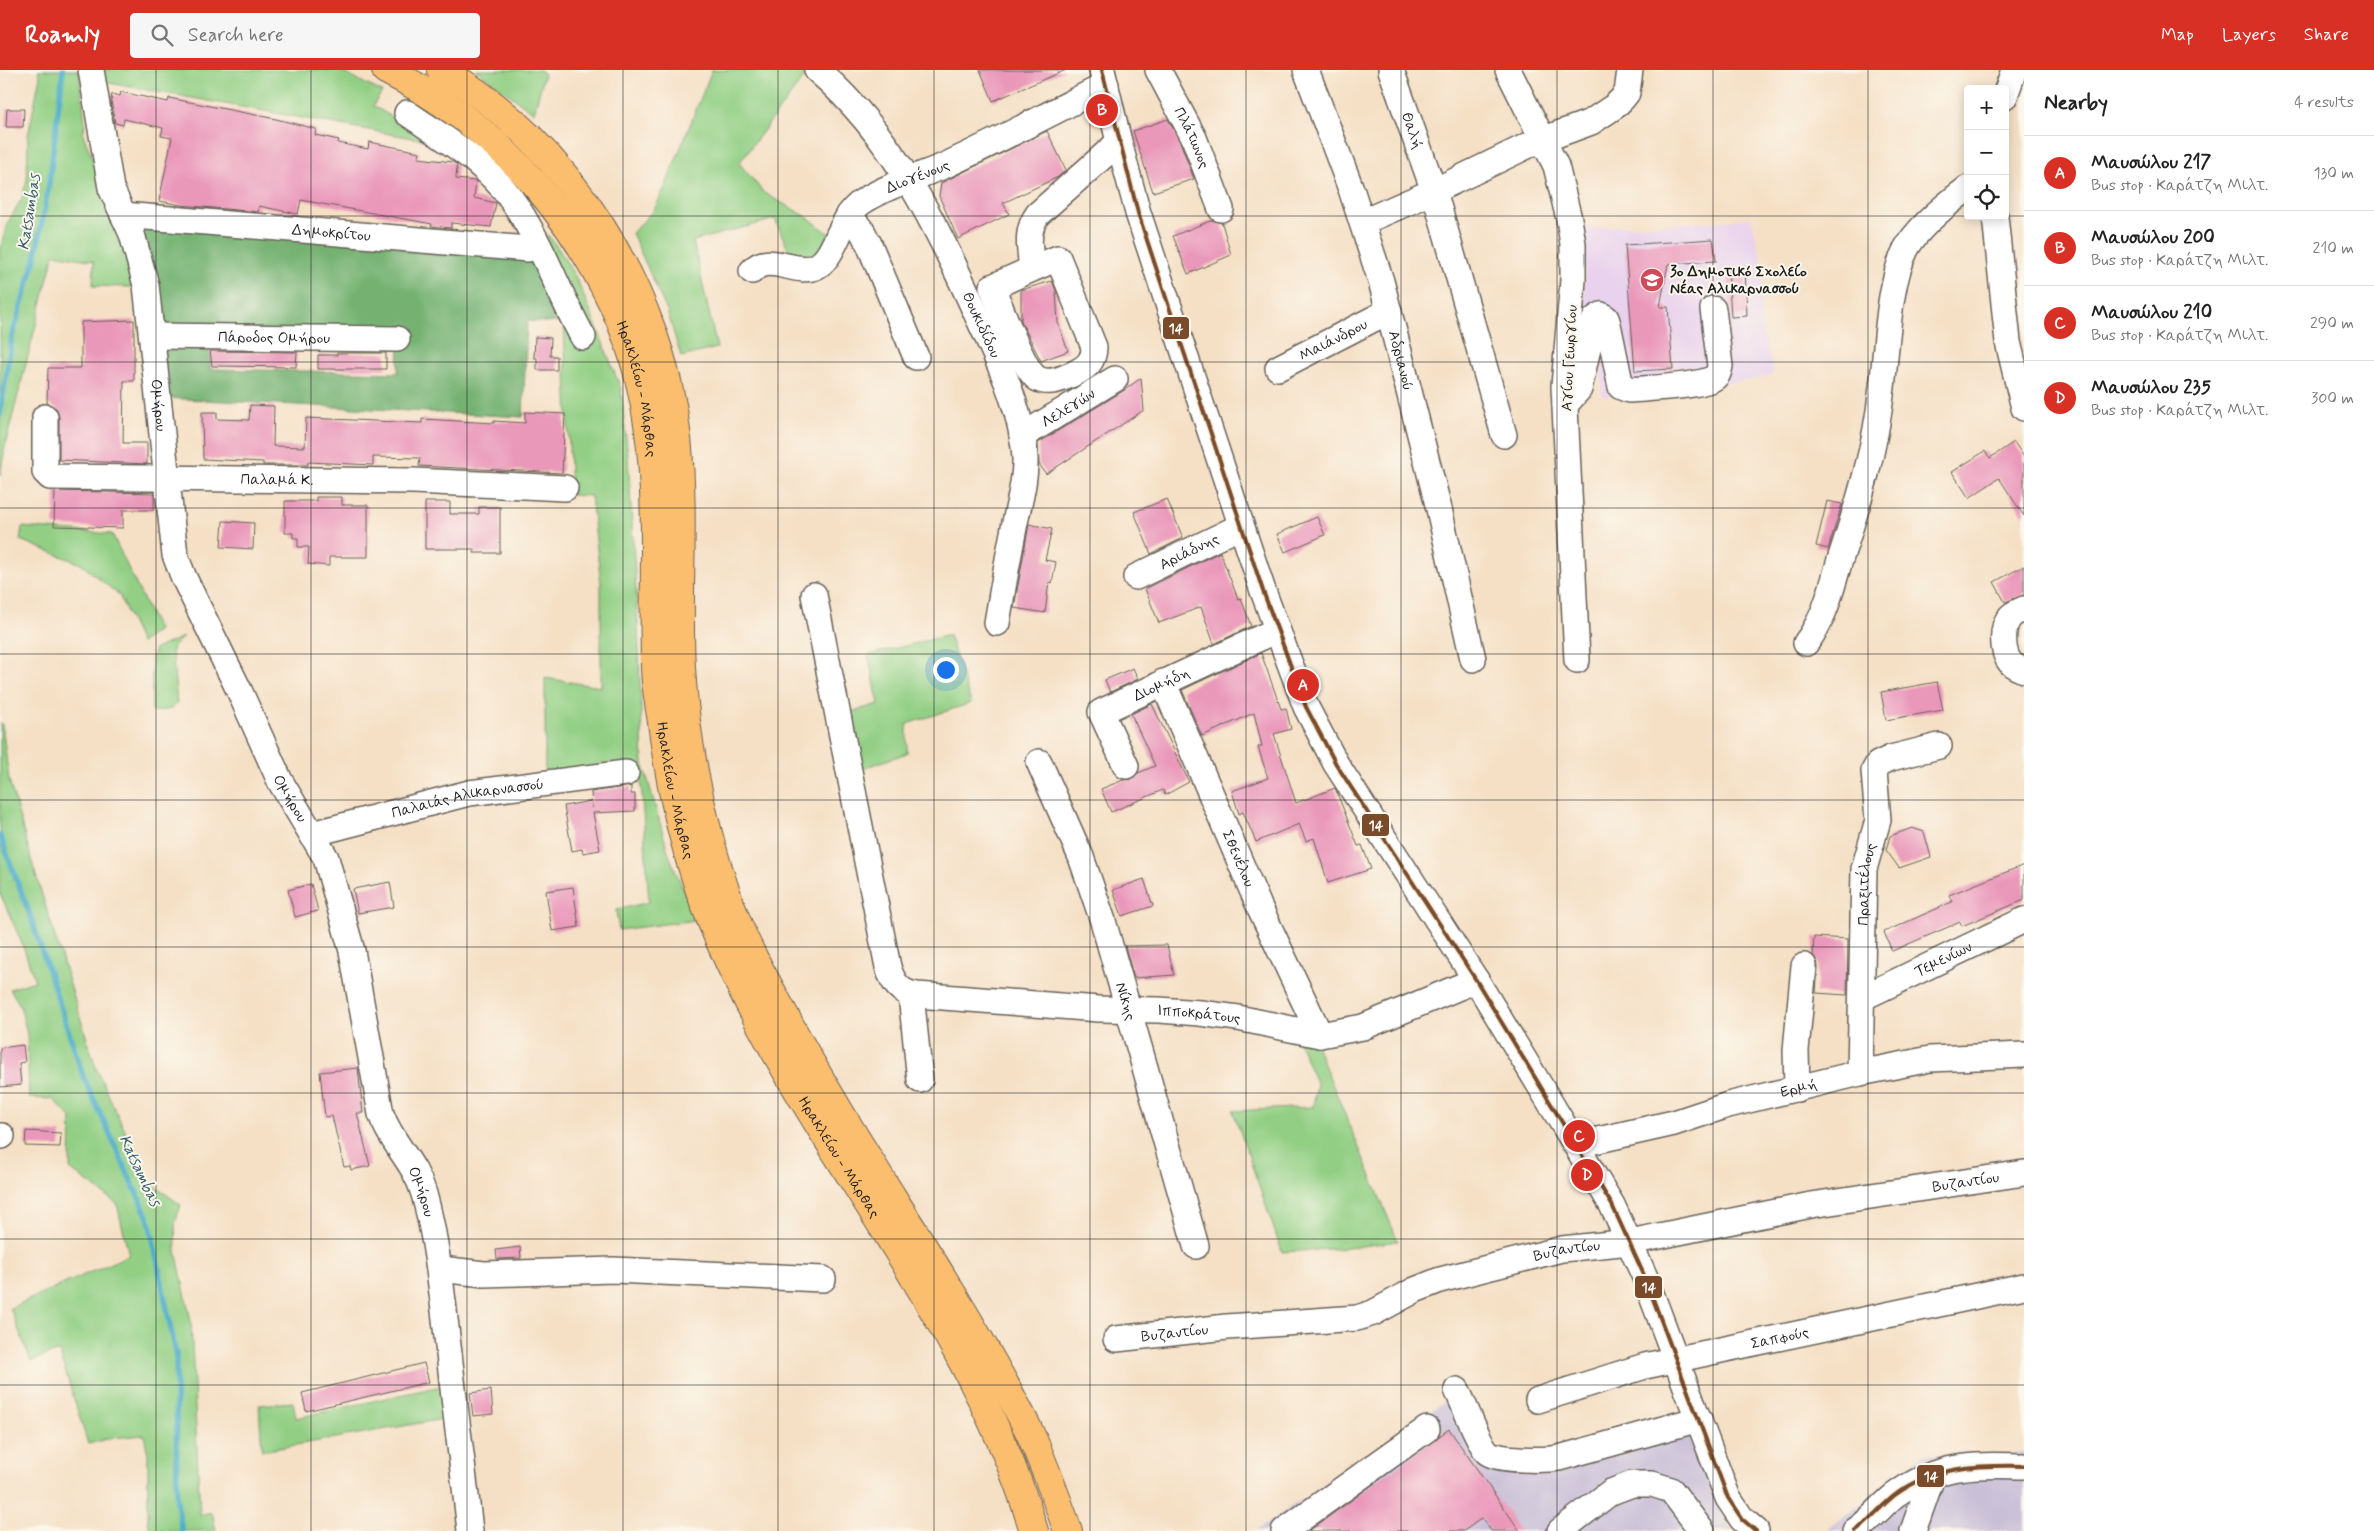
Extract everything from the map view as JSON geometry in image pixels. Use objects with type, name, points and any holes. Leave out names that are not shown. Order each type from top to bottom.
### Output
[{"type":"main road","name":"Ηρακλείου - Μάρθας","points":[[386,70],[438,99],[467,119],[520,165],[568,226],[615,308],[632,350],[647,409],[654,483],[655,669],[668,775],[684,840],[701,894],[727,955],[789,1076],[892,1240],[961,1359],[1000,1441],[1026,1505],[1034,1531]]},
{"type":"main road","name":"Ηρακλείου - Μάρθας","points":[[441,70],[470,88],[492,106],[515,125],[550,160],[590,212],[623,264],[635,288],[662,365],[676,432],[680,491],[681,668],[689,744],[713,850],[739,924],[823,1086],[975,1334],[1028,1430],[1041,1458],[1068,1531]]},
{"type":"street","name":"Ομήρου","points":[[91,70],[111,188],[132,234],[142,268],[153,336],[171,526],[178,564],[280,780],[326,858],[352,951],[381,1114],[389,1136],[411,1163],[420,1184],[440,1269],[470,1531]]},
{"type":"street","name":"Θουκιδίδου","points":[[817,70],[841,91],[873,127],[909,180],[942,241],[987,336],[1008,389],[1022,436],[1025,460],[1023,485],[997,622]]},
{"type":"street","name":"Πλάτωνος","points":[[1158,70],[1194,138],[1221,209]]},
{"type":"street","name":"Αδριανού","points":[[1306,70],[1363,222],[1389,311],[1439,509],[1473,660]]},
{"type":"street","name":"Θαλή","points":[[1391,70],[1434,191],[1504,435]]},
{"type":"street","name":"Αγίου Γεωργίου","points":[[1508,70],[1520,96],[1544,138],[1559,177],[1573,244],[1573,280],[1565,374],[1565,405],[1576,660]]},
{"type":"street","points":[[1363,222],[1434,191],[1544,138],[1591,122],[1615,106],[1627,92],[1630,70]]},
{"type":"street","points":[[2009,85],[2014,70]]},
{"type":"street","name":"Διογένους","points":[[752,271],[765,264],[804,269],[816,267],[827,257],[849,215],[862,202],[945,165],[1104,78]]},
{"type":"street","points":[[1104,78],[1140,221],[1241,526],[1306,707],[1324,744],[1476,980],[1604,1191],[1630,1242],[1732,1505],[1742,1519],[1756,1531]]},
{"type":"street","points":[[408,113],[472,158],[501,186],[537,246],[583,337]]},
{"type":"street","points":[[1032,269],[1030,223],[1119,142]]},
{"type":"street","points":[[1806,643],[1815,631],[1826,606],[1861,498],[1878,421],[1888,328],[1900,263],[1906,248],[1916,236],[1940,210],[1964,191]]},
{"type":"street","name":"Δημοκρίτου","points":[[123,214],[528,249],[537,246]]},
{"type":"street","points":[[849,215],[862,231],[869,244],[916,357]]},
{"type":"street","points":[[1995,220],[2008,342],[2022,405]]},
{"type":"street","points":[[1058,258],[1093,340],[1094,354],[1091,361],[1081,370],[1057,380],[1043,381],[1030,372],[992,287],[1032,269],[1058,258]]},
{"type":"street","points":[[1565,405],[1578,390],[1593,325],[1595,319],[1601,315],[1606,318],[1608,324],[1621,387],[1629,390],[1702,382],[1715,377],[1720,366],[1713,309]]},
{"type":"street","name":"Μαιάνδρου","points":[[1278,368],[1389,311]]},
{"type":"street","name":"Πάροδος Ομήρου","points":[[153,336],[397,339]]},
{"type":"street","name":"Λελεγών","points":[[1022,436],[1115,379]]},
{"type":"street","name":"Παλαμά Κ.","points":[[44,417],[46,475],[413,481],[565,488]]},
{"type":"street","name":"Αριάδνης","points":[[1136,576],[1241,526]]},
{"type":"street","points":[[814,595],[888,967],[896,985],[910,994],[920,1080]]},
{"type":"street","points":[[2024,609],[2010,616],[2005,626],[2004,641],[2009,661],[2015,667],[2024,670]]},
{"type":"street","name":"Διομήδη","points":[[1126,766],[1100,712],[1277,630]]},
{"type":"street","name":"Σθενέλου","points":[[1163,682],[1259,906],[1320,1035]]},
{"type":"street","name":"Πραξιτέλους","points":[[1860,1073],[1864,869],[1878,820],[1874,772],[1878,764],[1891,758],[1939,746]]},
{"type":"street","name":"Νίκης","points":[[1039,762],[1081,856],[1110,942],[1196,1246]]},
{"type":"street","name":"Παλαιάς Αλικαρνασσού","points":[[312,834],[469,793],[626,773]]},
{"type":"street","name":"Τεμενίων","points":[[1862,998],[2024,920]]},
{"type":"street","points":[[1797,1089],[1796,1050],[1804,966]]},
{"type":"street","name":"Ιπποκράτους","points":[[910,994],[1098,1009],[1224,1015],[1320,1035],[1363,1027],[1476,980]]},
{"type":"street","name":"Ερμή","points":[[1576,1145],[1674,1122],[1728,1105],[1860,1073],[1930,1059],[2024,1055]]},
{"type":"street","name":"Βυζαντίου","points":[[1116,1339],[1227,1327],[1358,1318],[1373,1313],[1414,1290],[1440,1280],[1562,1249],[1630,1242],[1811,1205],[2024,1174]]},
{"type":"street","points":[[440,1269],[484,1274],[639,1270],[823,1279]]},
{"type":"street","name":"Σαπφούς","points":[[1538,1400],[1613,1374],[1676,1359],[2024,1286]]},
{"type":"street","points":[[1457,1390],[1487,1452],[1499,1457],[1546,1460],[1559,1458],[1699,1419]]},
{"type":"street","points":[[1284,1531],[1428,1429]]},
{"type":"street","points":[[1855,1531],[1896,1495],[1933,1474],[1960,1466],[2024,1466]]},
{"type":"street","points":[[1913,1531],[1933,1474]]},
{"type":"street","points":[[1560,1531],[1611,1492],[1632,1484],[1652,1484],[1671,1490],[1702,1531]]},
{"type":"shaded area","points":[[1751,217],[1763,267],[1760,325],[1774,373],[1759,379],[1602,397],[1599,328],[1583,327],[1584,228],[1729,221]]},
{"type":"shaded area","points":[[1453,1396],[1489,1467],[1541,1473],[1689,1432],[1727,1524],[1735,1531],[1256,1531]]},
{"type":"shaded area","points":[[2024,1453],[2024,1531],[1827,1531],[1923,1454]]},
{"type":"green space","points":[[38,70],[79,70],[85,123],[83,134],[125,242],[132,287],[93,286],[94,261],[54,254],[6,442],[0,476],[0,249],[7,224],[22,198],[27,180],[28,136],[40,76]]},
{"type":"green space","points":[[96,70],[338,70],[382,92],[373,106],[440,143],[98,81]]},
{"type":"green space","points":[[476,70],[541,70],[544,75],[534,113]]},
{"type":"green space","points":[[712,70],[808,72],[739,163],[764,193],[807,217],[832,236],[824,252],[793,261],[775,219],[693,241],[717,348],[681,357],[667,311],[632,233],[654,210]]},
{"type":"green space","points":[[136,223],[508,252],[535,261],[564,323],[527,321],[523,417],[165,398],[159,345],[210,345],[210,369],[398,373],[399,336],[158,328]]},
{"type":"green space","points":[[548,235],[576,278],[621,389],[628,457],[638,623],[643,763],[669,855],[696,920],[619,930],[616,910],[649,902],[641,781],[636,764],[545,776],[545,678],[601,687],[601,584],[591,496],[571,495],[564,323],[543,238]]},
{"type":"green space","points":[[22,527],[112,534],[158,630],[141,643],[119,595],[81,564],[20,540]]},
{"type":"green space","points":[[949,635],[971,703],[907,724],[907,753],[855,771],[843,714],[879,704],[868,655]]},
{"type":"green space","points":[[183,637],[172,648],[177,704],[171,709],[152,712],[152,659],[155,649]]},
{"type":"green space","points":[[0,724],[2,724],[9,780],[34,869],[96,1068],[148,1181],[181,1205],[175,1223],[176,1251],[191,1321],[200,1515],[212,1512],[216,1531],[150,1531],[148,1521],[148,1454],[144,1435],[111,1438],[88,1444],[59,1351],[31,1361],[10,1308],[129,1255],[117,1204],[70,1169],[71,1118],[53,1099],[29,1098],[27,1034],[20,1005],[10,989],[35,981],[23,946],[0,893]]},
{"type":"green space","points":[[1297,1038],[1315,1043],[1398,1241],[1348,1248],[1282,1252],[1233,1111],[1313,1107],[1317,1085]]},
{"type":"green space","points":[[441,1386],[443,1419],[262,1451],[259,1405],[293,1402],[296,1418]]},
{"type":"building","points":[[980,70],[1066,70],[993,101]]},
{"type":"building","points":[[121,92],[168,102],[169,98],[276,119],[316,129],[315,135],[339,140],[338,143],[368,149],[369,142],[420,152],[418,158],[453,162],[457,165],[456,179],[476,181],[474,198],[496,203],[491,227],[451,223],[451,228],[431,226],[432,224],[301,200],[298,214],[259,206],[258,212],[181,205],[159,201],[172,138],[161,136],[163,128],[124,119],[123,125],[115,123],[111,101],[112,94],[120,96]]},
{"type":"building","points":[[7,109],[24,109],[23,127],[6,127]]},
{"type":"building","points":[[1168,119],[1181,144],[1194,179],[1153,192],[1133,131]]},
{"type":"building","points":[[1047,131],[1066,170],[1058,177],[1003,203],[1009,214],[958,239],[939,196],[941,183]]},
{"type":"building","points":[[1212,220],[1222,223],[1231,255],[1188,274],[1173,236]]},
{"type":"building","points":[[1713,239],[1716,261],[1668,264],[1660,307],[1668,307],[1673,369],[1635,371],[1625,245]]},
{"type":"building","points":[[1745,267],[1747,316],[1731,317],[1728,268]]},
{"type":"building","points":[[1052,281],[1056,291],[1058,323],[1068,351],[1041,361],[1021,321],[1021,290]]},
{"type":"building","points":[[134,320],[134,381],[124,381],[123,443],[147,443],[147,464],[59,460],[59,417],[57,409],[47,403],[48,368],[81,368],[81,322]]},
{"type":"building","points":[[535,337],[551,338],[550,356],[557,356],[557,370],[537,370],[537,358],[534,358]]},
{"type":"building","points":[[210,351],[297,352],[296,367],[212,366]]},
{"type":"building","points":[[337,353],[386,353],[386,369],[318,369],[318,355],[337,355]]},
{"type":"building","points":[[1141,378],[1144,410],[1046,474],[1039,464],[1038,443]]},
{"type":"building","points":[[250,405],[274,406],[273,446],[305,447],[306,418],[422,423],[422,419],[525,423],[525,412],[565,414],[562,473],[419,466],[420,458],[373,457],[373,465],[308,462],[308,465],[263,465],[263,462],[203,459],[202,412],[217,412],[217,419],[249,420]]},
{"type":"building","points":[[2014,442],[2024,457],[2024,516],[1999,478],[1969,498],[1952,472],[1985,451],[1990,458]]},
{"type":"building","points":[[55,491],[154,493],[154,510],[123,510],[123,528],[54,526]]},
{"type":"building","points":[[316,497],[342,497],[342,505],[368,505],[368,557],[329,557],[329,566],[308,564],[309,547],[298,547],[298,538],[293,538],[293,533],[285,533],[285,501],[316,501]]},
{"type":"building","points":[[1167,499],[1183,538],[1151,554],[1134,512]]},
{"type":"building","points":[[1827,501],[1842,504],[1828,549],[1816,546]]},
{"type":"building","points":[[425,502],[450,502],[450,514],[479,514],[479,507],[500,507],[500,553],[474,553],[474,549],[425,549]]},
{"type":"building","points":[[1317,517],[1325,535],[1285,552],[1277,534]]},
{"type":"building","points":[[223,521],[254,523],[253,549],[221,547]]},
{"type":"building","points":[[1029,524],[1052,529],[1045,560],[1056,562],[1052,583],[1049,582],[1045,613],[1014,608]]},
{"type":"building","points":[[1220,552],[1238,599],[1241,598],[1251,626],[1214,644],[1201,607],[1159,623],[1145,589]]},
{"type":"building","points":[[2024,566],[2024,595],[2005,602],[1994,582]]},
{"type":"building","points":[[1261,653],[1281,709],[1286,708],[1291,729],[1274,734],[1296,803],[1335,788],[1358,846],[1362,845],[1371,869],[1328,883],[1314,838],[1306,841],[1299,824],[1256,842],[1243,812],[1239,814],[1232,791],[1268,778],[1258,747],[1262,746],[1254,713],[1202,736],[1182,690]]},
{"type":"building","points":[[1133,668],[1138,679],[1110,692],[1105,680]]},
{"type":"building","points":[[1937,682],[1943,710],[1886,720],[1881,692]]},
{"type":"building","points":[[1152,704],[1189,782],[1165,795],[1163,790],[1111,812],[1101,789],[1123,780],[1132,779],[1138,773],[1155,766],[1131,714]]},
{"type":"building","points":[[631,786],[631,794],[635,794],[635,811],[593,813],[600,850],[583,853],[582,849],[572,851],[564,806],[591,801],[592,808],[591,792]]},
{"type":"building","points":[[1912,828],[1924,832],[1931,857],[1899,868],[1886,850],[1890,836]]},
{"type":"building","points":[[2024,865],[2024,900],[1962,926],[1960,922],[1892,951],[1884,932],[1952,902],[1949,895]]},
{"type":"building","points":[[1144,879],[1153,906],[1122,916],[1113,890]]},
{"type":"building","points":[[390,882],[394,907],[358,913],[353,889]]},
{"type":"building","points":[[311,884],[318,911],[295,917],[288,890]]},
{"type":"building","points":[[573,887],[579,927],[552,931],[546,891]]},
{"type":"building","points":[[1814,937],[1848,939],[1847,995],[1816,993],[1818,967],[1817,960],[1813,955]]},
{"type":"building","points":[[1167,945],[1174,975],[1134,978],[1125,946]]},
{"type":"building","points":[[23,1045],[25,1062],[19,1063],[21,1085],[0,1087],[0,1048]]},
{"type":"building","points":[[358,1068],[363,1113],[357,1113],[370,1166],[351,1170],[350,1166],[344,1167],[332,1116],[325,1117],[320,1072]]},
{"type":"building","points":[[26,1131],[61,1133],[60,1147],[25,1146]]},
{"type":"building","points":[[520,1247],[521,1258],[497,1259],[496,1250]]},
{"type":"building","points":[[424,1363],[429,1382],[306,1411],[302,1393]]},
{"type":"building","points":[[491,1390],[493,1414],[473,1416],[470,1393]]},
{"type":"building","points":[[1449,1429],[1520,1531],[1491,1531],[1482,1518],[1464,1531],[1309,1531]]},
{"type":"waterway","name":"Katsambas","points":[[0,415],[12,337],[35,259],[49,184],[63,70]]},
{"type":"waterway","name":"Katsambas","points":[[0,836],[30,915],[84,1078],[149,1220],[176,1354],[177,1503],[182,1531]]},
{"type":"transit line","name":"14","points":[[1102,70],[1138,213],[1263,591],[1306,707],[1336,764],[1476,980],[1612,1205],[1644,1275],[1728,1498],[1742,1519],[1756,1531]]},
{"type":"transit line","name":"14","points":[[1855,1531],[1895,1495],[1925,1478],[1957,1469],[1973,1467],[2024,1466]]},
{"type":"place","name":"Μαυσώλου 200","points":[[1102,110]]},
{"type":"place","name":"3ο Δημοτικό Σχολείο Νέας Αλικαρνασσού","points":[[1652,280]]},
{"type":"place","name":"Μαυσώλου 217","points":[[1303,685]]},
{"type":"place","name":"Μαυσώλου 210","points":[[1579,1136]]},
{"type":"place","name":"Μαυσώλου 235","points":[[1587,1175]]}]
